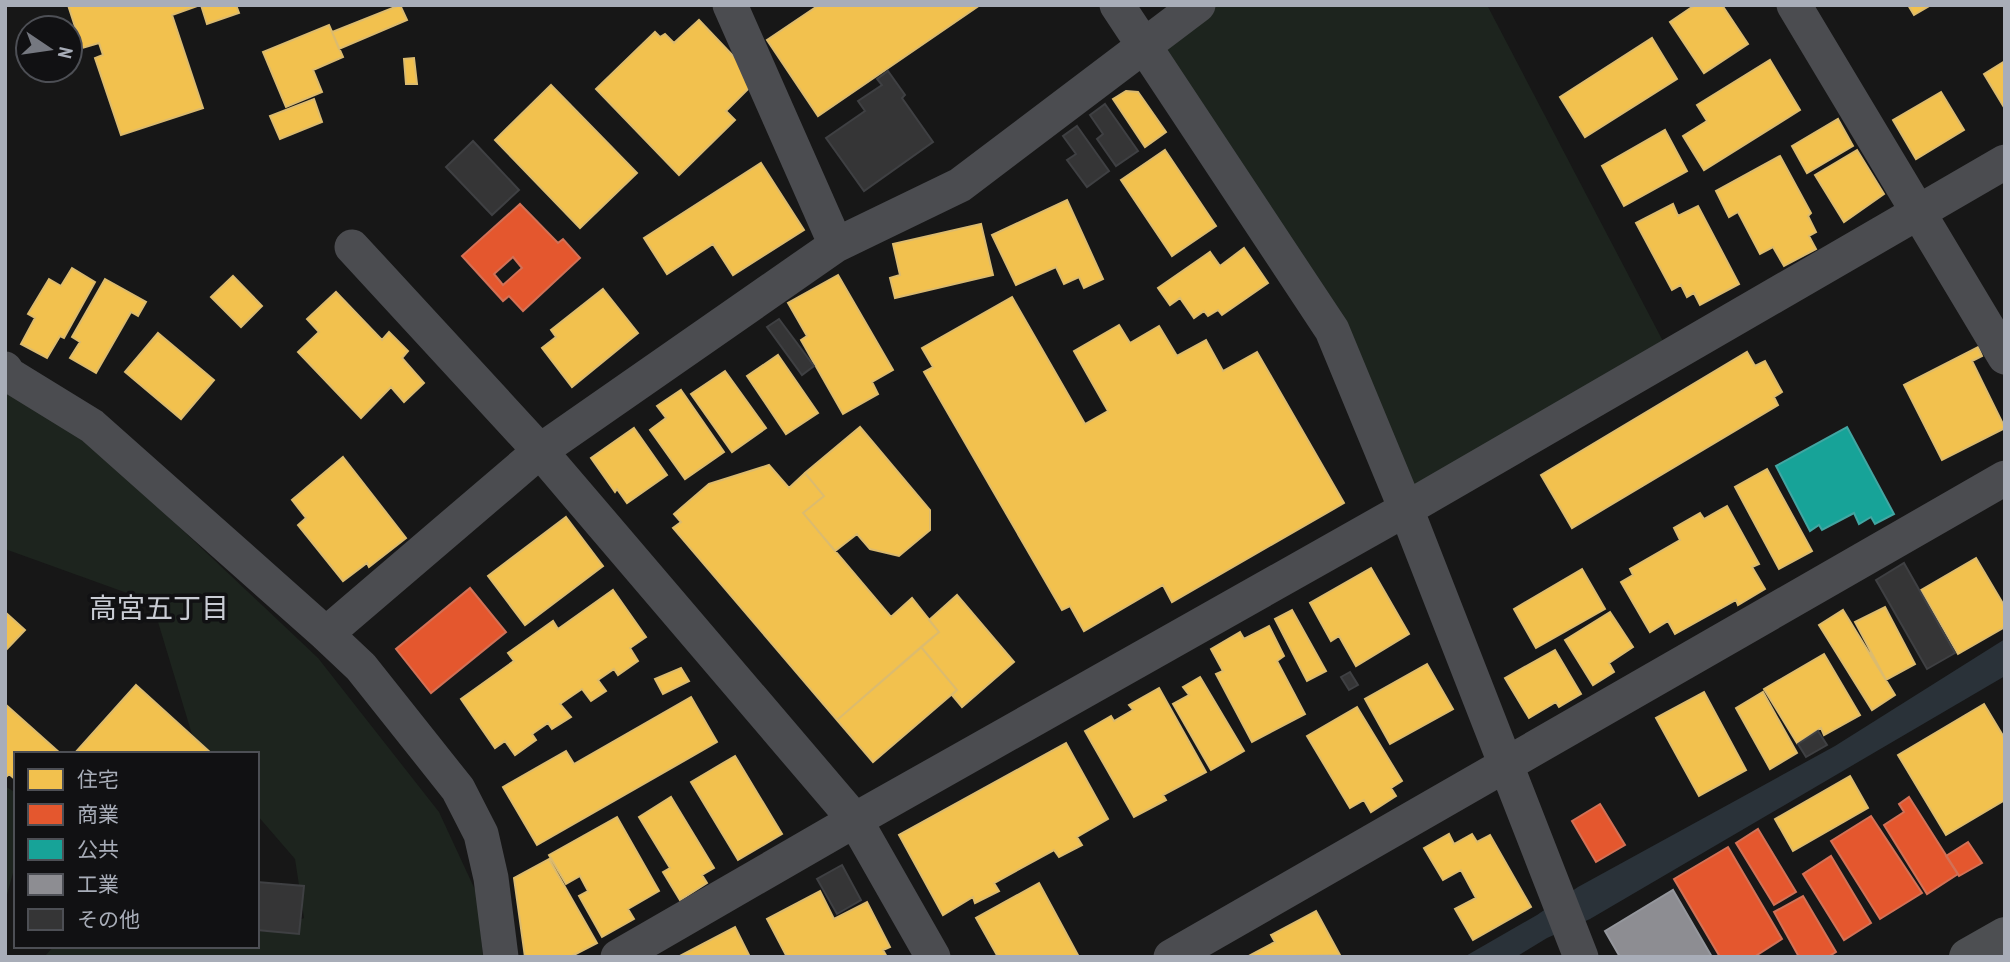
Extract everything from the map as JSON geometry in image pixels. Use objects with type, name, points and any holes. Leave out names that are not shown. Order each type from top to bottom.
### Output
[{"type":"main road","points":[[1968,957],[2005,936]]},
{"type":"street","points":[[730,5],[836,245]]},
{"type":"street","points":[[1117,5],[1332,330],[1406,509],[1569,929]]},
{"type":"street","points":[[326,634],[540,451],[836,245],[960,185],[1198,5]]},
{"type":"street","points":[[1794,5],[2005,357]]},
{"type":"street","points":[[618,957],[1406,509],[2005,162]]},
{"type":"street","points":[[352,247],[540,451],[855,820],[933,957]]},
{"type":"street","points":[[5,369],[9,375],[92,426],[361,667],[458,789],[481,834],[491,878],[501,957]]},
{"type":"street","points":[[1171,957],[2005,478]]},
{"type":"shaded area","points":[[1215,5],[1487,5],[1665,345],[1414,489],[1158,48]]},
{"type":"shaded area","points":[[5,389],[85,438],[318,658],[439,812],[477,894],[483,957],[44,957],[52,948],[259,948],[259,931],[271,932],[304,918],[295,859],[259,817],[259,752],[202,752],[194,741],[152,602],[5,549]]},
{"type":"shaded area","points":[[2005,639],[2005,676],[1590,919],[1547,938],[1516,957],[1464,957],[1537,915],[1578,887],[1835,746]]},
{"type":"shaded area","points":[[5,786],[14,792],[14,869],[5,902]]},
{"type":"building: 住宅","points":[[68,5],[200,5],[172,15],[203,108],[121,135],[95,58],[103,55],[99,43],[84,47],[84,14],[71,14]]},
{"type":"building: 住宅","points":[[201,5],[236,5],[239,13],[207,24]]},
{"type":"building: 住宅","points":[[400,5],[407,20],[339,49],[332,32]]},
{"type":"building: 住宅","points":[[819,5],[980,5],[818,116],[767,40]]},
{"type":"building: 住宅","points":[[1695,5],[1722,5],[1748,44],[1704,73],[1670,22]]},
{"type":"building: 住宅","points":[[1908,5],[1931,5],[1914,15]]},
{"type":"building: 住宅","points":[[699,20],[739,62],[750,87],[726,111],[735,120],[679,175],[596,89],[655,32],[660,37],[665,34],[674,43]]},
{"type":"building: 住宅","points":[[329,25],[343,57],[313,70],[322,92],[286,107],[263,52]]},
{"type":"building: 住宅","points":[[1652,38],[1677,79],[1585,137],[1560,97]]},
{"type":"building: 住宅","points":[[414,58],[417,84],[406,84],[404,59]]},
{"type":"building: 住宅","points":[[1770,60],[1800,110],[1704,170],[1683,136],[1707,121],[1697,105]]},
{"type":"building: 住宅","points":[[2005,61],[2005,109],[1984,74]]},
{"type":"building: 住宅","points":[[551,85],[637,173],[580,228],[495,140]]},
{"type":"building: 住宅","points":[[1126,91],[1138,92],[1166,132],[1145,147],[1113,99]]},
{"type":"building: 住宅","points":[[1941,92],[1964,130],[1916,159],[1893,120]]},
{"type":"building: 住宅","points":[[314,99],[322,122],[280,139],[270,116]]},
{"type":"building: 住宅","points":[[1838,119],[1853,146],[1807,173],[1792,146]]},
{"type":"building: 住宅","points":[[1665,130],[1687,171],[1624,206],[1602,166]]},
{"type":"building: 住宅","points":[[1165,150],[1216,226],[1172,256],[1121,180]]},
{"type":"building: 住宅","points":[[1857,150],[1884,194],[1844,222],[1815,175]]},
{"type":"building: 住宅","points":[[1780,156],[1811,213],[1808,216],[1816,232],[1809,236],[1816,249],[1784,266],[1773,247],[1760,254],[1738,212],[1729,217],[1716,191]]},
{"type":"building: 住宅","points":[[761,163],[804,230],[733,275],[713,244],[667,274],[644,238]]},
{"type":"building: 住宅","points":[[1067,200],[1103,279],[1084,288],[1079,277],[1064,284],[1056,267],[1016,285],[992,235]]},
{"type":"building: 住宅","points":[[1673,204],[1678,216],[1698,206],[1739,284],[1700,305],[1694,293],[1687,297],[1681,285],[1672,290],[1636,223]]},
{"type":"building: 住宅","points":[[981,224],[993,275],[895,298],[890,278],[900,275],[893,244]]},
{"type":"building: 住宅","points":[[1244,248],[1268,283],[1222,315],[1218,310],[1208,316],[1204,311],[1194,318],[1180,298],[1170,305],[1158,288],[1210,252],[1220,266]]},
{"type":"building: 住宅","points":[[72,268],[95,282],[64,338],[60,336],[47,358],[21,344],[35,318],[28,314],[49,279],[61,286]]},
{"type":"building: 住宅","points":[[838,275],[893,370],[872,382],[878,394],[843,414],[801,340],[807,336],[788,303]]},
{"type":"building: 住宅","points":[[233,276],[262,306],[241,327],[211,297]]},
{"type":"building: 住宅","points":[[105,279],[146,302],[138,316],[131,312],[96,373],[70,358],[80,342],[72,337]]},
{"type":"building: 住宅","points":[[603,289],[638,333],[572,387],[542,348],[556,337],[551,330]]},
{"type":"building: 住宅","points":[[336,292],[382,340],[389,332],[408,351],[402,358],[424,383],[404,402],[391,387],[361,418],[298,352],[319,332],[307,319]]},
{"type":"building: 住宅","points":[[1012,297],[1085,424],[1108,411],[1074,351],[1119,325],[1130,343],[1159,326],[1177,356],[1206,340],[1223,371],[1257,352],[1344,503],[1172,602],[1163,585],[1084,631],[1070,606],[1062,610],[924,372],[933,367],[922,348]]},
{"type":"building: 住宅","points":[[158,333],[214,380],[181,419],[125,372]]},
{"type":"building: 住宅","points":[[1978,347],[1982,356],[1972,361],[2005,428],[1942,460],[1904,385]]},
{"type":"building: 住宅","points":[[1747,352],[1755,366],[1765,361],[1782,392],[1774,397],[1778,405],[1572,528],[1541,475]]},
{"type":"building: 住宅","points":[[778,355],[818,413],[786,434],[747,376]]},
{"type":"building: 住宅","points":[[725,371],[766,428],[732,452],[691,394]]},
{"type":"building: 住宅","points":[[681,390],[724,452],[685,479],[650,430],[666,418],[657,406]]},
{"type":"building: 住宅","points":[[860,427],[930,510],[930,530],[899,556],[870,549],[857,534],[835,551],[803,513],[824,496],[805,473]]},
{"type":"building: 住宅","points":[[634,428],[667,475],[627,503],[617,489],[615,492],[591,458]]},
{"type":"building: 住宅","points":[[343,457],[406,538],[369,567],[367,563],[343,581],[298,525],[306,518],[292,500]]},
{"type":"building: 住宅","points":[[769,465],[789,488],[805,473],[824,496],[803,513],[891,617],[912,598],[939,632],[837,720],[673,528],[681,522],[674,514],[709,484]]},
{"type":"building: 住宅","points":[[1767,469],[1812,551],[1779,569],[1735,487]]},
{"type":"building: 住宅","points":[[1727,506],[1759,564],[1752,567],[1765,589],[1738,605],[1736,600],[1675,634],[1668,621],[1650,632],[1621,582],[1633,575],[1630,569],[1680,540],[1674,528],[1700,513],[1704,519]]},
{"type":"building: 住宅","points":[[566,517],[603,566],[525,625],[488,576]]},
{"type":"building: 住宅","points":[[1976,558],[2005,607],[2005,627],[1958,654],[1921,590]]},
{"type":"building: 住宅","points":[[1371,568],[1409,634],[1356,666],[1339,636],[1331,641],[1310,603]]},
{"type":"building: 住宅","points":[[1582,569],[1605,609],[1536,648],[1514,609]]},
{"type":"building: 住宅","points":[[613,590],[646,637],[630,648],[638,661],[618,675],[614,669],[598,680],[606,691],[591,701],[582,689],[560,704],[571,717],[552,729],[548,723],[532,734],[536,740],[515,755],[505,741],[495,748],[461,699],[514,661],[508,653],[553,621],[558,629]]},
{"type":"building: 住宅","points":[[957,595],[1014,662],[962,707],[952,695],[957,690],[921,647],[939,632],[929,620]]},
{"type":"building: 住宅","points":[[1885,607],[1915,664],[1886,680],[1855,622]]},
{"type":"building: 住宅","points":[[1292,610],[1326,671],[1307,681],[1275,619]]},
{"type":"building: 住宅","points":[[1843,610],[1895,695],[1872,710],[1819,625]]},
{"type":"building: 住宅","points":[[5,612],[25,630],[5,651]]},
{"type":"building: 住宅","points":[[1610,612],[1633,647],[1609,663],[1614,672],[1593,685],[1565,640]]},
{"type":"building: 住宅","points":[[1269,626],[1284,656],[1277,661],[1305,714],[1252,742],[1216,674],[1223,671],[1211,649],[1240,632],[1244,639]]},
{"type":"building: 住宅","points":[[921,647],[957,690],[873,762],[837,720]]},
{"type":"building: 住宅","points":[[1555,650],[1581,694],[1559,707],[1556,702],[1529,718],[1505,678]]},
{"type":"building: 住宅","points":[[1824,654],[1860,715],[1824,735],[1821,728],[1797,743],[1764,689]]},
{"type":"building: 住宅","points":[[1427,664],[1453,709],[1390,744],[1365,699]]},
{"type":"building: 住宅","points":[[681,668],[689,681],[663,694],[655,679]]},
{"type":"building: 住宅","points":[[1200,677],[1244,751],[1211,770],[1173,704],[1189,695],[1183,687]]},
{"type":"building: 住宅","points":[[136,685],[210,752],[76,752]]},
{"type":"building: 住宅","points":[[1159,688],[1206,772],[1163,795],[1166,800],[1134,817],[1085,731],[1111,716],[1114,721],[1133,710],[1129,705]]},
{"type":"building: 住宅","points":[[1704,692],[1746,770],[1699,796],[1656,718]]},
{"type":"building: 住宅","points":[[1763,692],[1797,753],[1770,769],[1736,708]]},
{"type":"building: 住宅","points":[[691,697],[717,742],[537,845],[503,787],[566,751],[574,764]]},
{"type":"building: 住宅","points":[[5,704],[59,752],[14,752],[14,778],[9,774],[5,778]]},
{"type":"building: 住宅","points":[[1984,704],[2005,739],[2005,800],[1946,835],[1898,755]]},
{"type":"building: 住宅","points":[[1357,707],[1402,781],[1391,788],[1396,796],[1371,812],[1364,800],[1350,808],[1307,736]]},
{"type":"building: 住宅","points":[[1066,743],[1108,819],[1077,837],[1082,845],[1059,857],[1054,850],[994,883],[999,891],[975,903],[973,897],[943,915],[899,835]]},
{"type":"building: 住宅","points":[[735,756],[782,834],[738,860],[691,782]]},
{"type":"building: 住宅","points":[[1850,776],[1868,808],[1793,851],[1775,819]]},
{"type":"building: 住宅","points":[[671,797],[714,868],[702,875],[707,883],[680,900],[663,872],[670,868],[639,817]]},
{"type":"building: 住宅","points":[[617,817],[659,891],[628,909],[634,919],[602,937],[579,896],[588,891],[580,876],[566,884],[549,855]]},
{"type":"building: 住宅","points":[[1449,834],[1454,844],[1472,834],[1477,842],[1490,835],[1531,907],[1473,940],[1455,909],[1476,898],[1461,870],[1443,880],[1424,848]]},
{"type":"building: 住宅","points":[[549,859],[597,943],[570,957],[525,957],[514,878]]},
{"type":"building: 住宅","points":[[1039,883],[1079,957],[998,957],[976,918]]},
{"type":"building: 住宅","points":[[820,891],[834,919],[867,902],[890,947],[883,950],[887,957],[787,957],[767,919]]},
{"type":"building: 住宅","points":[[1316,911],[1340,955],[1247,957],[1275,942],[1271,935]]},
{"type":"building: 住宅","points":[[735,927],[750,957],[678,957]]},
{"type":"building: 商業","points":[[520,204],[558,243],[563,239],[580,258],[523,311],[509,296],[503,301],[462,256]],"holes":[[[513,257],[522,268],[503,285],[494,274]]]},
{"type":"building: 商業","points":[[470,588],[506,632],[431,693],[396,649]]},
{"type":"building: 商業","points":[[1909,797],[1958,874],[1927,894],[1884,825],[1904,812],[1899,804]]},
{"type":"building: 商業","points":[[1600,804],[1625,845],[1596,862],[1572,821]]},
{"type":"building: 商業","points":[[1871,816],[1922,893],[1880,919],[1831,841]]},
{"type":"building: 商業","points":[[1758,829],[1796,892],[1774,905],[1736,843]]},
{"type":"building: 商業","points":[[1968,842],[1982,863],[1959,876],[1946,856]]},
{"type":"building: 商業","points":[[1728,847],[1782,939],[1754,957],[1720,957],[1674,879]]},
{"type":"building: 商業","points":[[1831,856],[1871,923],[1844,940],[1803,874]]},
{"type":"building: 商業","points":[[1803,896],[1836,952],[1828,957],[1799,957],[1774,912]]},
{"type":"building: 公共","points":[[1847,427],[1894,514],[1875,524],[1871,517],[1859,524],[1854,513],[1822,530],[1819,525],[1810,531],[1776,466]]},
{"type":"building: 工業","points":[[1673,890],[1712,957],[1620,957],[1605,931]]},
{"type":"building: その他","points":[[888,71],[905,95],[902,98],[933,142],[864,191],[826,138],[865,111],[858,101],[882,85],[877,79]]},
{"type":"building: その他","points":[[1105,104],[1138,151],[1116,166],[1097,139],[1103,134],[1090,115]]},
{"type":"building: その他","points":[[1077,126],[1109,171],[1087,187],[1067,160],[1076,154],[1063,136]]},
{"type":"building: その他","points":[[473,141],[519,190],[492,215],[446,167]]},
{"type":"building: その他","points":[[779,319],[814,366],[802,375],[767,327]]},
{"type":"building: その他","points":[[1904,563],[1955,653],[1927,669],[1876,580]]},
{"type":"building: その他","points":[[1350,672],[1358,685],[1349,690],[1341,677]]},
{"type":"building: その他","points":[[1818,731],[1827,745],[1806,757],[1798,744]]},
{"type":"building: その他","points":[[842,865],[861,900],[837,914],[817,879]]},
{"type":"building: その他","points":[[259,882],[304,886],[299,934],[259,930]]},
{"type":"district","name":"高宮五丁目","points":[[159,607]]}]
